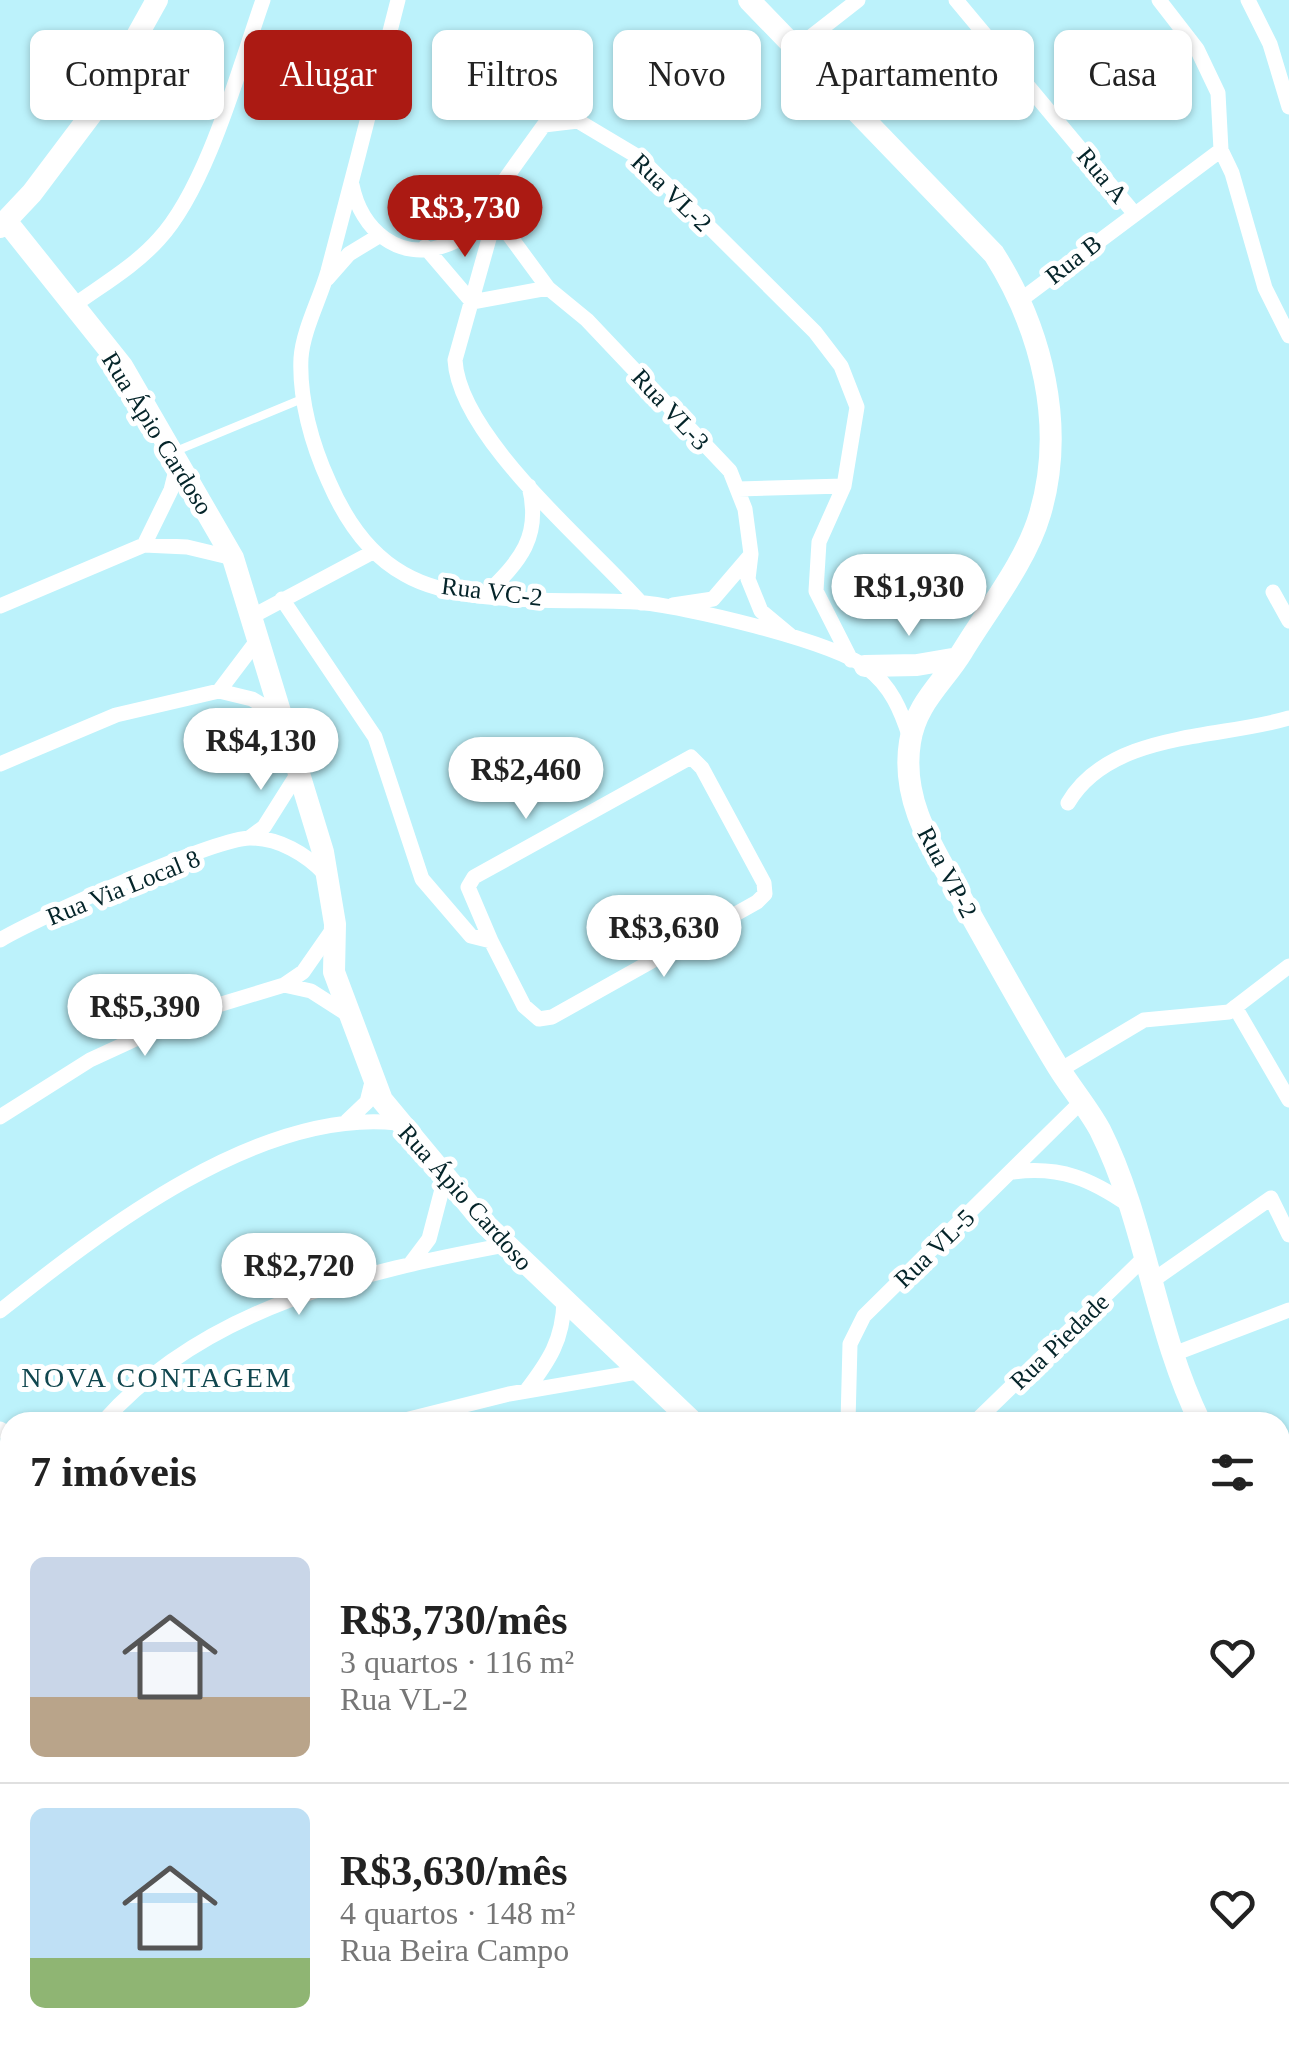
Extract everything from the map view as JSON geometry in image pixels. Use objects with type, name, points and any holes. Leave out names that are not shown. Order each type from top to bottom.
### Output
[{"type":"street","points":[[4,224],[99,104],[157,0]]},
{"type":"street","points":[[73,306],[157,242],[178,216],[218,124],[264,0]]},
{"type":"street","name":"Rua VC-2","points":[[398,0],[325,281],[301,355],[304,398],[322,467],[340,506],[373,552],[406,576],[485,595],[664,606],[794,639],[858,663],[885,684],[900,707],[910,740]]},
{"type":"street","name":"Rua VP-2","points":[[749,0],[781,36]]},
{"type":"street","points":[[820,30],[858,0]]},
{"type":"street","name":"Rua A","points":[[956,0],[1134,212]]},
{"type":"street","points":[[1159,0],[1198,49],[1218,93],[1220,150],[1232,173],[1266,288],[1289,336]]},
{"type":"street","points":[[1248,0],[1270,44],[1289,106]]},
{"type":"street","points":[[1270,44],[1289,38]]},
{"type":"street","name":"Rua VP-2","points":[[863,120],[994,254],[1022,299],[1042,364],[1054,444],[1040,516],[958,658],[932,687],[910,740],[908,770],[926,838],[1060,1070],[1098,1127],[1130,1206],[1171,1355],[1196,1412]]},
{"type":"street","name":"Rua VL-2","points":[[641,602],[504,460],[456,380],[455,360],[506,178],[544,125],[578,121],[606,134],[640,158],[815,332],[841,366],[857,407],[844,486],[819,542],[816,591],[858,663]]},
{"type":"street","name":"Rua B","points":[[1022,299],[1220,150]]},
{"type":"street","points":[[351,182],[357,208],[377,236],[409,249],[444,246],[495,216]]},
{"type":"street","name":"Rua VL-3","points":[[495,216],[548,288],[587,320],[730,471],[738,489],[751,554],[748,578],[762,610],[794,639]]},
{"type":"street","name":"Rua Ápio Cardoso","points":[[4,224],[122,366],[233,558],[300,770],[329,879],[335,924],[334,972],[382,1100],[444,1178],[506,1244],[680,1412]]},
{"type":"street","points":[[325,281],[349,254],[377,236]]},
{"type":"street","points":[[425,248],[472,302],[548,288]]},
{"type":"street","points":[[144,546],[171,490],[175,458]]},
{"type":"street","points":[[485,595],[516,564],[532,532],[536,514],[528,482]]},
{"type":"street","points":[[738,489],[844,486]]},
{"type":"street","points":[[0,606],[144,546],[187,547],[233,558]]},
{"type":"street","points":[[219,691],[256,627],[282,600],[373,552]]},
{"type":"street","points":[[664,606],[714,599],[751,554]]},
{"type":"street","points":[[1273,592],[1289,622]]},
{"type":"street","points":[[282,600],[375,737],[422,879],[472,936],[491,941],[524,1006],[538,1019],[552,1017],[757,902],[765,894],[764,882],[702,768],[692,758],[474,877],[468,887],[491,941]]},
{"type":"street","points":[[858,663],[917,665],[958,658]]},
{"type":"street","points":[[0,764],[116,715],[219,691],[252,698],[283,718]]},
{"type":"street","points":[[1068,804],[1078,786],[1107,766],[1174,738],[1289,718]]},
{"type":"street","points":[[249,838],[264,827],[300,770]]},
{"type":"street","points":[[249,838],[297,850],[329,879]]},
{"type":"street","name":"Rua Via Local 8","points":[[0,940],[172,863],[249,838]]},
{"type":"street","points":[[0,1118],[90,1060],[192,1012],[284,985],[303,972],[335,924]]},
{"type":"street","points":[[1060,1070],[1144,1020],[1229,1012],[1289,966]]},
{"type":"street","points":[[284,985],[312,991],[353,1020]]},
{"type":"street","points":[[1235,1007],[1289,1100]]},
{"type":"street","points":[[344,1123],[366,1102],[374,1072]]},
{"type":"street","name":"Rua VL-5","points":[[848,1412],[850,1344],[864,1316],[1081,1102]]},
{"type":"street","points":[[0,1311],[88,1240],[181,1180],[286,1138],[344,1123],[397,1123]]},
{"type":"street","points":[[1012,1172],[1064,1170],[1098,1184],[1130,1206]]},
{"type":"street","points":[[411,1263],[429,1239],[444,1178]]},
{"type":"street","name":"Rua Piedade","points":[[986,1412],[1146,1272],[1271,1198],[1289,1235]]},
{"type":"street","points":[[115,1412],[182,1354],[292,1296],[411,1263],[506,1244]]},
{"type":"street","points":[[526,1392],[551,1359],[564,1330],[564,1302]]},
{"type":"street","points":[[1171,1355],[1289,1310]]},
{"type":"street","points":[[441,1412],[637,1372]]},
{"type":"lane","points":[[175,458],[304,398]]},
{"type":"district","name":"NOVA CONTAGEM","points":[[157,1377]]}]
